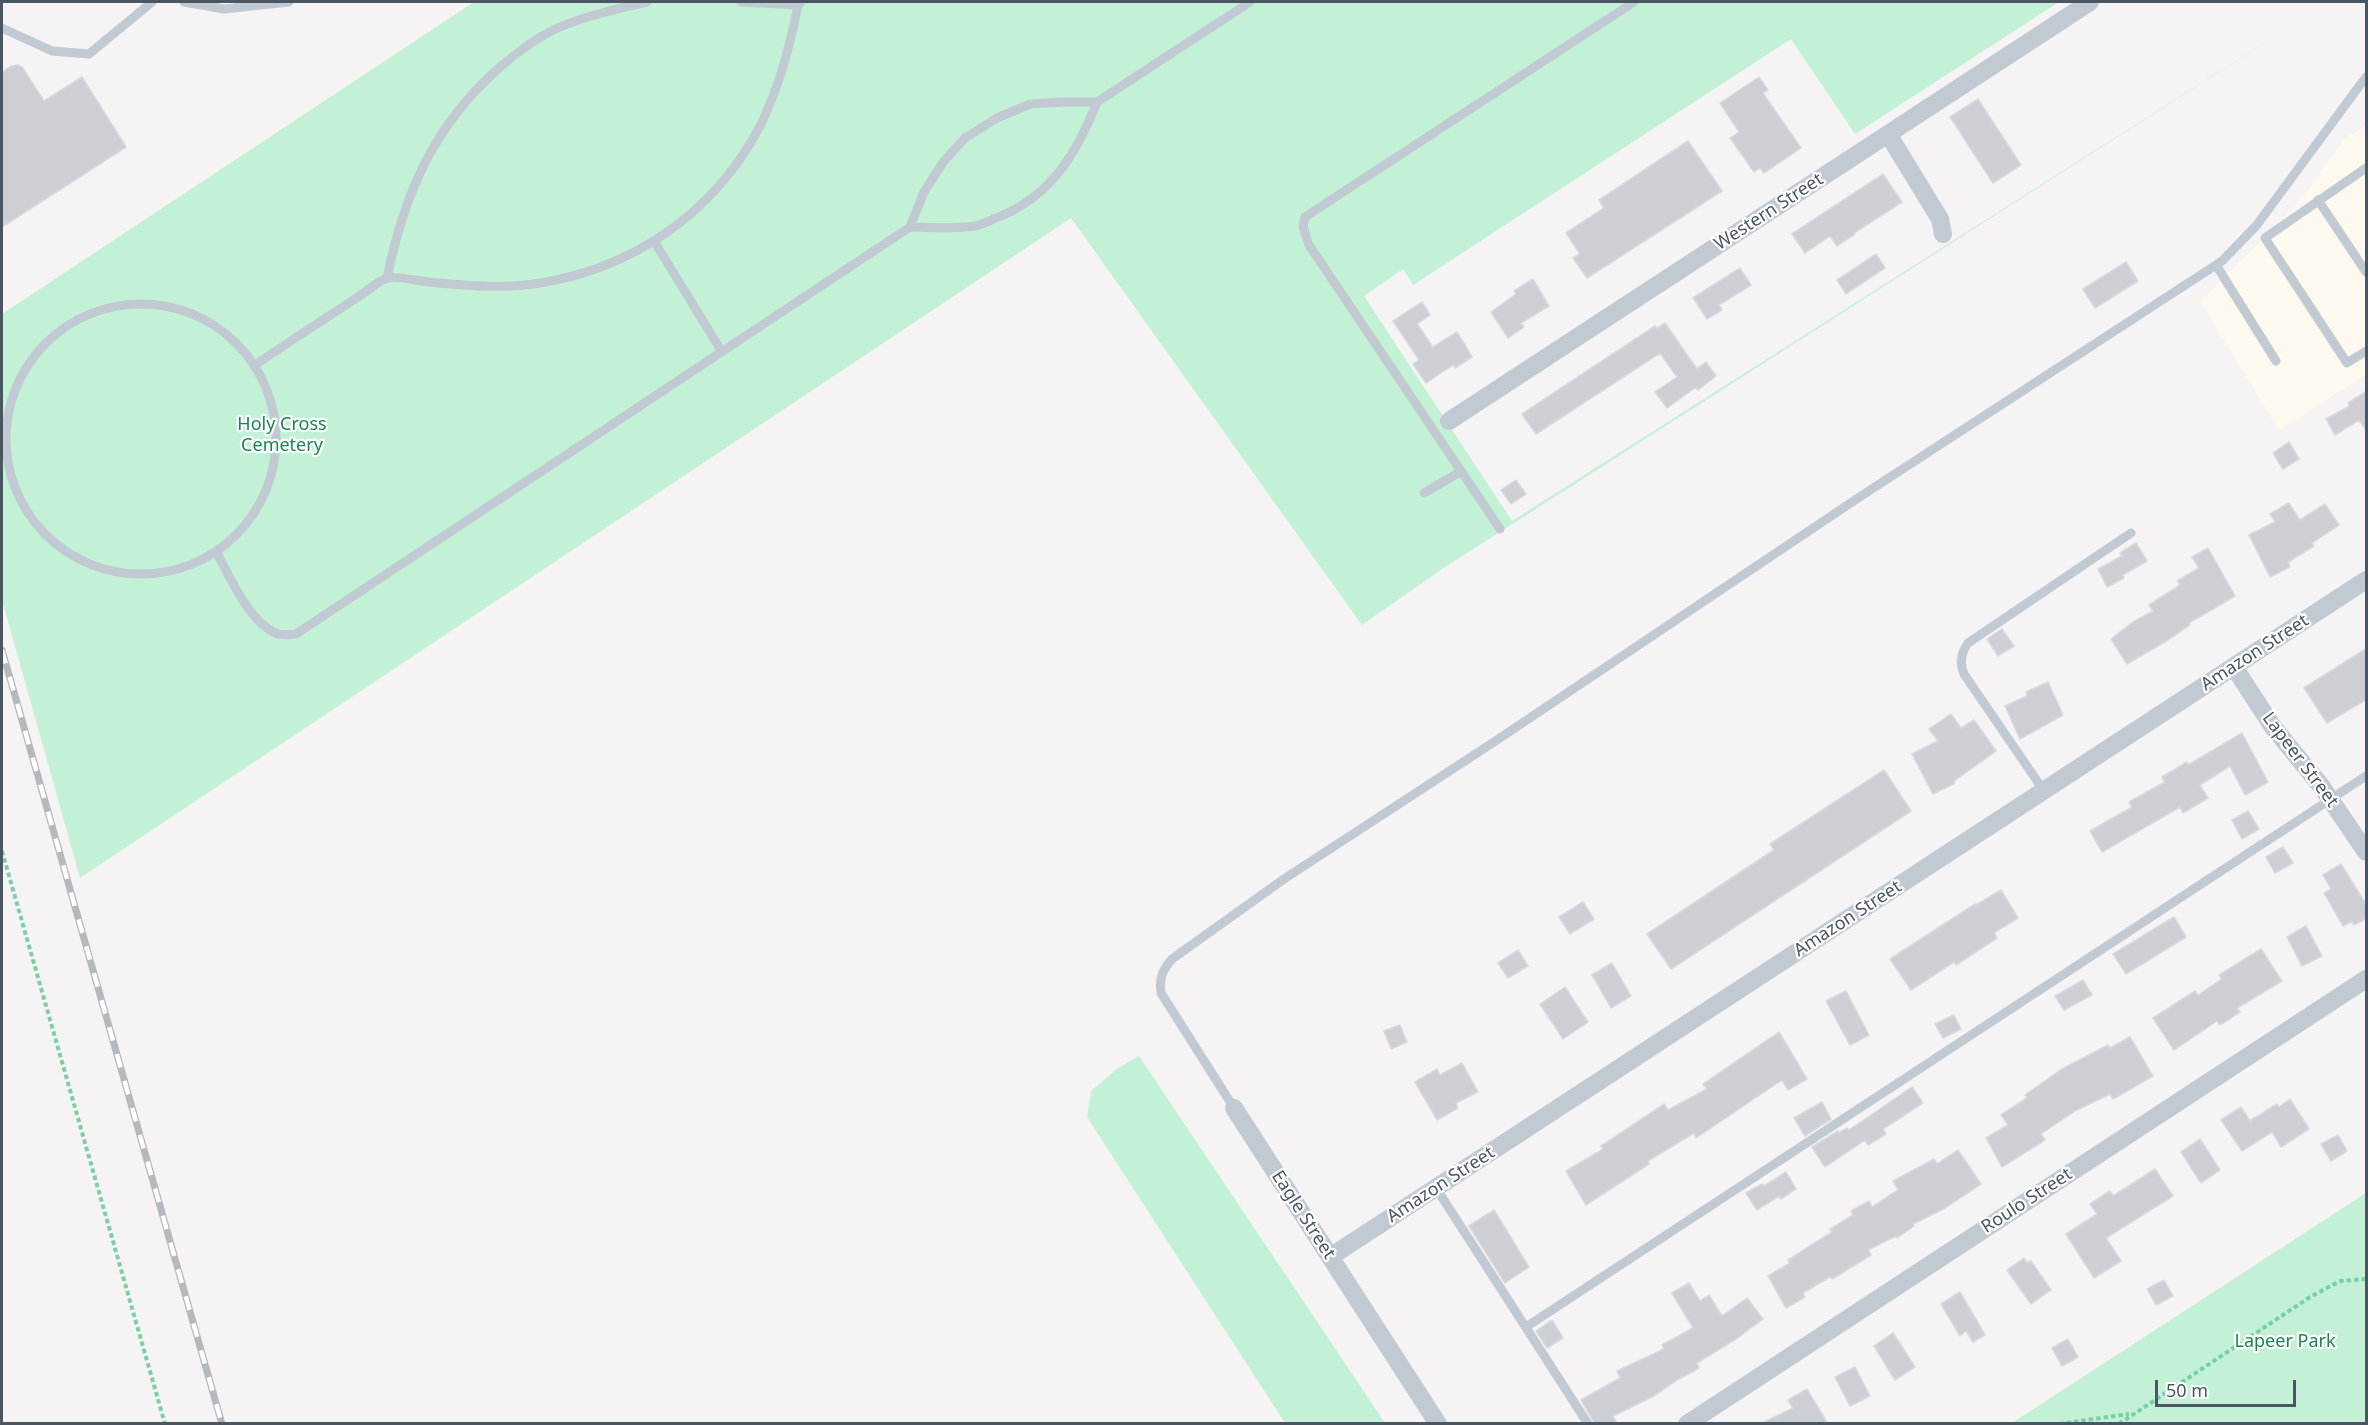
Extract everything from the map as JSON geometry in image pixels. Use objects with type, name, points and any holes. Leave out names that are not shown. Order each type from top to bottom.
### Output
[{"type":"street","name":"Western Street","points":[[1449,421],[2090,2]]},
{"type":"street","points":[[1888,134],[1940,219],[1943,234]]},
{"type":"street","name":"Amazon Street","points":[[1330,1257],[2367,580]]},
{"type":"street","name":"Lapeer Street","points":[[2234,667],[2273,727],[2331,800],[2367,852]]},
{"type":"street","name":"Roulo Street","points":[[1687,1424],[2367,979]]},
{"type":"street","name":"Eagle Street","points":[[1234,1108],[1438,1424]]},
{"type":"lane","points":[[2,28],[52,51],[89,54],[152,2]]},
{"type":"lane","points":[[184,2],[224,9],[290,2]]},
{"type":"lane","points":[[387,278],[406,204],[426,158],[450,119],[481,84],[516,53],[555,29],[602,12],[647,2]]},
{"type":"lane","points":[[255,365],[387,278],[484,287],[533,284],[584,273],[631,255],[670,231],[705,200],[735,165],[760,126],[779,80],[800,3],[741,2]]},
{"type":"lane","points":[[910,227],[977,226],[1009,212],[1042,192],[1083,137],[1097,102],[1235,6],[1250,2]]},
{"type":"lane","points":[[1500,529],[1309,245],[1303,227],[1305,217],[1634,2]]},
{"type":"lane","points":[[2276,362],[2216,265],[2256,226],[2367,77]]},
{"type":"lane","points":[[217,553],[243,601],[262,624],[279,635],[296,634],[910,227],[924,192],[944,161],[965,138],[997,118],[1030,104],[1097,102]]},
{"type":"lane","points":[[2265,238],[2367,168]]},
{"type":"lane","points":[[2318,200],[2367,272]]},
{"type":"lane","points":[[2256,226],[2347,363],[2367,351]]},
{"type":"lane","points":[[654,241],[722,352]]},
{"type":"lane","name":"Eagle Street","points":[[1234,1108],[1161,993],[1159,981],[1163,970],[1172,959],[1284,879],[1507,734],[1845,507],[2216,265]]},
{"type":"lane","points":[[138,303],[183,309],[224,331],[255,365],[272,404],[277,446],[268,487],[247,524],[217,553],[175,572],[129,576],[85,564],[47,538],[19,501],[5,458],[7,412],[23,369],[53,334],[93,311],[138,303]]},
{"type":"lane","points":[[1424,493],[1460,472]]},
{"type":"lane","points":[[2044,791],[1964,674],[1961,667],[1964,649],[1968,643],[2131,533]]},
{"type":"lane","points":[[1526,1327],[2367,776]]},
{"type":"lane","points":[[1436,1188],[1588,1424]]},
{"type":"path","points":[[2,851],[165,1424]]},
{"type":"path","points":[[2119,1424],[2310,1297],[2340,1281],[2367,1279]]},
{"type":"path","points":[[2059,1424],[2131,1414]]},
{"type":"shaded area","points":[[2366,125],[2366,375],[2279,430],[2200,301],[2296,206],[2343,140]]},
{"type":"green space","name":"Holy Cross Cemetery","points":[[474,2],[2059,2],[1855,134],[1791,39],[1413,285],[1403,269],[1364,296],[1512,521],[2283,31],[1442,569],[1362,625],[1071,218],[80,878],[2,600],[2,314]]},
{"type":"green space","points":[[1139,1056],[1385,1423],[1285,1423],[1087,1117],[1091,1091],[1118,1068]]},
{"type":"green space","name":"Lapeer Park","points":[[2366,1193],[2366,1423],[2012,1423]]},
{"type":"building","points":[[11,66],[22,67],[44,101],[82,77],[126,147],[2,227],[2,72]]},
{"type":"building","points":[[1759,77],[1768,90],[1763,93],[1801,148],[1764,173],[1760,168],[1754,172],[1730,138],[1739,132],[1720,103]]},
{"type":"building","points":[[1978,99],[2021,165],[1993,183],[1950,117]]},
{"type":"building","points":[[1688,141],[1722,191],[1587,278],[1573,258],[1580,254],[1566,233],[1604,208],[1599,200]]},
{"type":"building","points":[[1883,174],[1902,202],[1837,246],[1830,236],[1805,253],[1792,234]]},
{"type":"building","points":[[1876,254],[1885,268],[1846,294],[1837,280]]},
{"type":"building","points":[[2126,262],[2138,281],[2095,308],[2083,289]]},
{"type":"building","points":[[1740,268],[1751,285],[1719,305],[1722,310],[1707,319],[1693,298]]},
{"type":"building","points":[[1533,279],[1549,306],[1521,323],[1524,327],[1508,338],[1491,312],[1516,294],[1514,291]]},
{"type":"building","points":[[1422,302],[1430,315],[1417,324],[1433,347],[1457,332],[1472,357],[1455,368],[1453,365],[1426,383],[1413,364],[1419,360],[1393,321]]},
{"type":"building","points":[[1665,323],[1697,369],[1706,362],[1716,376],[1698,390],[1696,387],[1667,408],[1655,392],[1677,377],[1660,353],[1536,434],[1522,414],[1655,326],[1657,328]]},
{"type":"building","points":[[2367,391],[2367,432],[2359,420],[2335,435],[2326,419],[2350,406],[2348,403]]},
{"type":"building","points":[[2289,442],[2299,459],[2283,469],[2273,453]]},
{"type":"building","points":[[1516,480],[1526,494],[1511,504],[1501,490]]},
{"type":"building","points":[[2289,503],[2300,520],[2325,504],[2339,525],[2312,543],[2314,546],[2288,562],[2290,567],[2270,577],[2249,535],[2275,522],[2270,514]]},
{"type":"building","points":[[2136,543],[2147,561],[2107,587],[2098,569],[2122,556],[2120,553]]},
{"type":"building","points":[[2208,548],[2235,596],[2127,664],[2111,639],[2133,622],[2153,611],[2149,605],[2180,585],[2177,581],[2199,568],[2192,557]]},
{"type":"building","points":[[2002,629],[2014,646],[1998,656],[1987,639]]},
{"type":"building","points":[[2367,648],[2367,699],[2327,723],[2304,688]]},
{"type":"building","points":[[2048,682],[2063,715],[2020,739],[2005,706],[2027,696],[2026,692]]},
{"type":"building","points":[[1951,714],[1961,728],[1974,720],[1996,751],[1954,781],[1955,783],[1933,794],[1912,754],[1938,741],[1929,729]]},
{"type":"building","points":[[2242,733],[2268,782],[2245,795],[2230,766],[2200,785],[2208,798],[2183,813],[2180,807],[2102,852],[2090,831],[2132,807],[2129,802],[2165,782],[2162,777],[2187,762],[2188,765]]},
{"type":"building","points":[[1884,770],[1911,811],[1671,969],[1647,934],[1774,850],[1770,844]]},
{"type":"building","points":[[2248,811],[2259,829],[2242,839],[2232,820]]},
{"type":"building","points":[[2283,847],[2293,863],[2275,873],[2266,857]]},
{"type":"building","points":[[2341,864],[2367,906],[2367,918],[2354,925],[2352,921],[2343,926],[2324,893],[2331,889],[2323,875]]},
{"type":"building","points":[[2001,890],[2018,918],[1994,933],[1997,938],[1956,965],[1954,962],[1911,990],[1890,959],[1975,904]]},
{"type":"building","points":[[1583,902],[1594,919],[1570,934],[1559,917]]},
{"type":"building","points":[[2174,917],[2186,937],[2126,974],[2113,954]]},
{"type":"building","points":[[2306,926],[2322,956],[2302,966],[2287,937]]},
{"type":"building","points":[[2261,949],[2282,981],[2237,1008],[2240,1012],[2220,1025],[2217,1021],[2174,1050],[2153,1018],[2195,991],[2198,995],[2222,979],[2219,975]]},
{"type":"building","points":[[1518,950],[1528,966],[1508,978],[1498,963]]},
{"type":"building","points":[[1612,963],[1631,996],[1611,1008],[1592,975]]},
{"type":"building","points":[[2083,980],[2092,995],[2064,1010],[2055,996]]},
{"type":"building","points":[[1565,987],[1588,1022],[1563,1039],[1540,1004]]},
{"type":"building","points":[[1846,991],[1869,1035],[1850,1045],[1826,1001]]},
{"type":"building","points":[[1954,1015],[1961,1029],[1943,1038],[1935,1024]]},
{"type":"building","points":[[1400,1025],[1407,1042],[1391,1049],[1384,1031]]},
{"type":"building","points":[[1779,1032],[1807,1079],[1788,1090],[1782,1080],[1696,1138],[1694,1133],[1648,1161],[1649,1164],[1586,1205],[1566,1171],[1603,1149],[1601,1146],[1664,1104],[1668,1110],[1707,1089],[1703,1084]]},
{"type":"building","points":[[2130,1037],[2153,1076],[2113,1099],[2110,1094],[2075,1111],[2041,1134],[2045,1140],[2002,1167],[1986,1138],[2008,1125],[2001,1115],[2027,1098],[2025,1095],[2062,1069],[2108,1045],[2110,1048]]},
{"type":"building","points":[[1462,1063],[1478,1092],[1456,1103],[1458,1108],[1437,1120],[1415,1082],[1437,1069],[1440,1075]]},
{"type":"building","points":[[1912,1087],[1923,1103],[1883,1129],[1886,1134],[1868,1145],[1865,1140],[1825,1167],[1812,1147],[1838,1131],[1839,1133],[1847,1128],[1849,1130]]},
{"type":"building","points":[[2290,1099],[2309,1129],[2281,1147],[2272,1132],[2242,1151],[2221,1120],[2241,1107],[2250,1121],[2277,1104],[2279,1107]]},
{"type":"building","points":[[1822,1102],[1831,1119],[1805,1136],[1794,1118]]},
{"type":"building","points":[[2338,1135],[2347,1151],[2331,1161],[2321,1144]]},
{"type":"building","points":[[2200,1139],[2220,1170],[2201,1183],[2181,1152]]},
{"type":"building","points":[[1958,1150],[1981,1184],[1945,1208],[1913,1224],[1914,1226],[1897,1238],[1896,1236],[1868,1250],[1871,1255],[1832,1279],[1830,1277],[1803,1293],[1805,1297],[1786,1308],[1768,1276],[1790,1263],[1788,1260],[1832,1232],[1830,1229],[1853,1215],[1851,1211],[1869,1201],[1872,1207],[1898,1190],[1893,1181],[1934,1159],[1937,1164]]},
{"type":"building","points":[[2155,1169],[2173,1196],[2106,1238],[2121,1261],[2094,1278],[2066,1234],[2097,1214],[2090,1204],[2110,1191],[2113,1196]]},
{"type":"building","points":[[1786,1172],[1796,1189],[1781,1199],[1779,1196],[1757,1210],[1746,1193],[1762,1184],[1764,1186]]},
{"type":"building","points":[[1494,1210],[1529,1267],[1505,1283],[1469,1226]]},
{"type":"building","points":[[2024,1258],[2027,1263],[2031,1261],[2051,1290],[2031,1304],[2007,1270]]},
{"type":"building","points":[[2164,1280],[2173,1296],[2156,1305],[2147,1289]]},
{"type":"building","points":[[1689,1283],[1700,1301],[1709,1295],[1722,1316],[1747,1298],[1763,1319],[1697,1363],[1699,1368],[1654,1396],[1613,1416],[1617,1424],[1595,1424],[1581,1400],[1620,1378],[1617,1371],[1664,1349],[1662,1345],[1693,1328],[1672,1293]]},
{"type":"building","points":[[1960,1292],[1985,1335],[1973,1342],[1966,1331],[1960,1336],[1941,1304]]},
{"type":"building","points":[[1552,1320],[1563,1338],[1547,1348],[1536,1331]]},
{"type":"building","points":[[1893,1333],[1915,1367],[1895,1380],[1874,1346]]},
{"type":"building","points":[[2068,1339],[2078,1357],[2062,1366],[2052,1348]]},
{"type":"building","points":[[1855,1367],[1870,1396],[1850,1406],[1835,1377]]},
{"type":"building","points":[[1807,1389],[1828,1424],[1760,1424],[1793,1408],[1788,1400]]},
{"type":"railway","points":[[2,650],[222,1424]]}]
